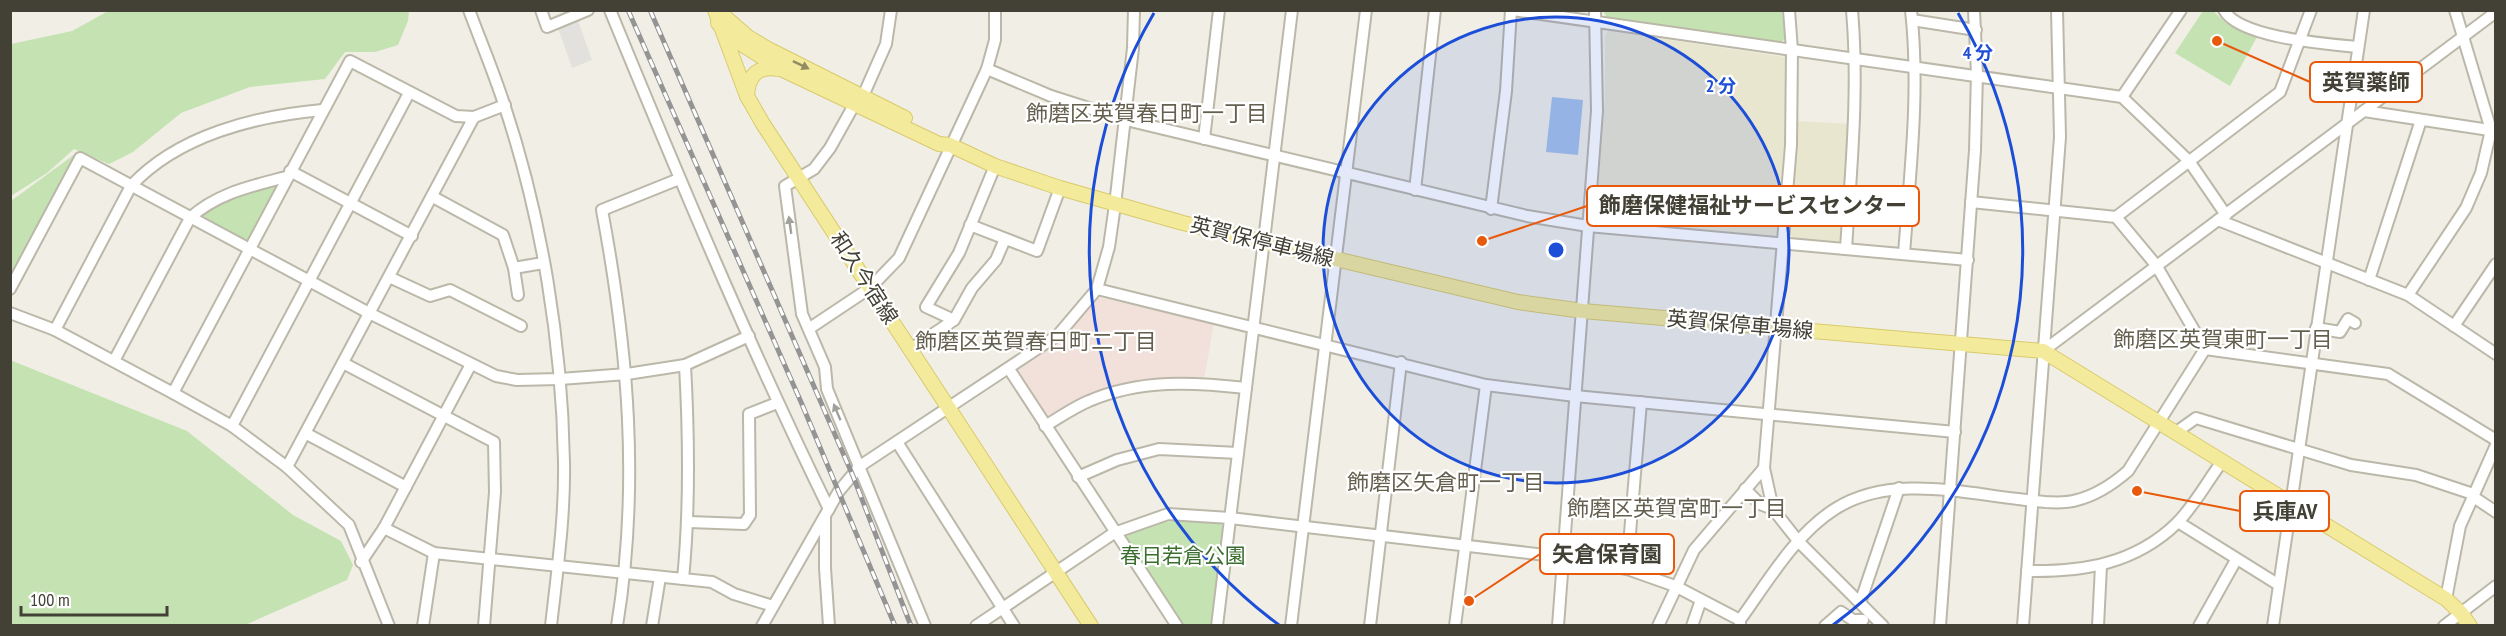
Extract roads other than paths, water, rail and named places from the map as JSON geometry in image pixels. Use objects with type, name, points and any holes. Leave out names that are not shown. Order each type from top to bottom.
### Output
[{"type":"main road","name":"英賀保停車場線","points":[[717,15],[768,49],[939,144],[950,145],[996,166],[1115,205],[1335,260],[1518,302],[1583,311],[2043,351],[2221,463],[2446,599],[2461,612],[2470,626]]},
{"type":"main road","name":"英賀保停車場線","points":[[717,15],[732,38],[781,69],[858,100]]},
{"type":"main road","name":"和久今宿線","points":[[717,15],[747,96],[948,409],[1091,626]]},
{"type":"main road","points":[[747,96],[751,78],[759,69],[781,69]]},
{"type":"street","points":[[469,10],[505,105],[531,202],[543,263],[560,379],[564,464],[551,626]]},
{"type":"street","points":[[541,10],[547,27],[588,10]]},
{"type":"street","points":[[610,10],[679,179],[827,512],[825,568],[829,626]]},
{"type":"street","points":[[891,10],[886,44],[858,100],[830,148],[814,169],[785,186],[802,314],[810,328],[825,368],[828,388],[925,626]]},
{"type":"street","points":[[810,328],[870,288],[899,258],[987,69],[995,40],[995,10]]},
{"type":"street","points":[[762,626],[839,491],[860,466],[1058,335],[1097,289],[1109,247],[1115,205],[1126,120],[1134,10]]},
{"type":"street","points":[[1204,139],[1218,10]]},
{"type":"street","points":[[1217,626],[1292,10]]},
{"type":"street","points":[[1291,626],[1366,10]]},
{"type":"street","points":[[1415,190],[1435,10]]},
{"type":"street","points":[[1491,209],[1506,91],[1512,10],[2061,86],[2122,97],[2189,161],[2222,218],[2408,295],[2496,354]]},
{"type":"street","points":[[1558,626],[1597,111],[1595,10]]},
{"type":"street","points":[[1789,10],[1792,50],[1791,145],[1764,468],[1773,509],[1799,542],[1860,603]]},
{"type":"street","points":[[1846,249],[1856,58],[1852,10]]},
{"type":"street","points":[[1940,626],[1968,260],[1977,74],[1974,10]]},
{"type":"street","points":[[2023,626],[2055,211],[2061,86],[2057,10]]},
{"type":"street","points":[[2122,97],[2181,10]]},
{"type":"street","points":[[2224,10],[2227,17],[2260,32],[2299,41],[2358,47]]},
{"type":"street","points":[[2116,218],[2280,92],[2311,10]]},
{"type":"street","points":[[2273,626],[2364,10]]},
{"type":"street","points":[[2408,295],[2466,208],[2481,173],[2494,130],[2455,10]]},
{"type":"street","points":[[2043,351],[2496,12]]},
{"type":"street","points":[[1904,254],[1914,66],[1912,15],[1976,30]]},
{"type":"street","points":[[173,393],[350,61],[456,116],[474,117],[505,105]]},
{"type":"street","points":[[987,69],[1051,96],[1126,120],[1491,209],[1588,226],[1968,260]]},
{"type":"street","points":[[232,426],[409,93]]},
{"type":"street","points":[[55,330],[132,186],[148,168],[185,147],[237,125],[284,113],[322,110]]},
{"type":"street","points":[[2364,111],[2494,130]]},
{"type":"street","points":[[287,467],[307,434],[474,117]]},
{"type":"street","points":[[2369,280],[2421,120]]},
{"type":"street","points":[[10,289],[80,158],[470,366],[496,376],[517,380],[560,379],[627,374],[685,365],[749,336]]},
{"type":"street","points":[[954,320],[926,307],[959,253],[996,166]]},
{"type":"street","points":[[114,361],[190,218],[204,204],[229,193],[288,174],[350,202],[412,236]]},
{"type":"street","points":[[617,626],[626,574],[630,461],[627,374],[602,210],[679,179]]},
{"type":"street","points":[[970,225],[1037,251],[1060,188]]},
{"type":"street","points":[[433,197],[503,235],[514,268],[518,295]]},
{"type":"street","points":[[1971,202],[2116,218],[2156,265],[2205,349]]},
{"type":"street","points":[[911,349],[954,320],[972,288],[996,260],[1005,239]]},
{"type":"street","points":[[514,268],[543,263]]},
{"type":"street","points":[[2454,326],[2496,264]]},
{"type":"street","points":[[389,277],[430,296],[450,290],[521,326]]},
{"type":"street","points":[[1097,289],[1401,362],[1486,385],[1575,396],[1955,432]]},
{"type":"street","points":[[10,313],[55,330],[173,393],[232,426],[287,467],[349,525],[361,562],[389,626]]},
{"type":"street","points":[[2316,328],[2340,332],[2348,319],[2355,323]]},
{"type":"street","points":[[2205,349],[2388,374],[2496,440]]},
{"type":"street","points":[[976,626],[1114,533],[1168,514],[1230,518],[1382,535],[1563,557],[1627,569],[1675,586],[1740,623],[1799,542],[1840,506],[1877,492],[1899,488],[1950,491],[2031,501],[2076,501],[2111,486],[2128,471],[2205,349]]},
{"type":"street","points":[[1370,626],[1401,362]]},
{"type":"street","points":[[343,363],[494,442],[495,492],[484,626]]},
{"type":"street","points":[[683,579],[689,522],[689,435],[685,365]]},
{"type":"street","points":[[361,562],[384,528],[470,366]]},
{"type":"street","points":[[1009,369],[1044,426],[1177,626]]},
{"type":"street","points":[[1044,426],[1089,401],[1134,387],[1194,382],[1246,388]]},
{"type":"street","points":[[1455,626],[1486,385]]},
{"type":"street","points":[[1627,569],[1641,402]]},
{"type":"street","points":[[689,522],[744,524],[750,515],[749,414],[777,403]]},
{"type":"street","points":[[2175,433],[2196,418],[2351,465],[2416,476],[2472,495],[2496,512]]},
{"type":"street","points":[[307,434],[406,487]]},
{"type":"street","points":[[897,442],[1014,626]]},
{"type":"street","points":[[2446,599],[2460,526],[2496,446]]},
{"type":"street","points":[[1078,477],[1117,460],[1159,449],[1200,449],[1238,453]]},
{"type":"street","points":[[2027,571],[2064,572],[2101,566],[2141,551],[2178,522],[2221,463]]},
{"type":"street","points":[[1658,626],[1694,550],[1764,468]]},
{"type":"street","points":[[1859,621],[1860,603],[1899,488]]},
{"type":"street","points":[[1744,489],[1761,504],[1773,509]]},
{"type":"street","points":[[2178,522],[2279,585]]},
{"type":"street","points":[[384,528],[434,553],[557,568],[712,582],[734,594],[773,606]]},
{"type":"street","points":[[423,626],[434,553]]},
{"type":"street","points":[[2199,626],[2236,560]]},
{"type":"street","points":[[2098,626],[2101,566]]},
{"type":"street","points":[[652,626],[660,577]]},
{"type":"street","points":[[2444,626],[2496,586]]},
{"type":"street","points":[[1692,626],[1701,600]]},
{"type":"street","points":[[1825,626],[1841,612],[1859,621],[1883,626]]},
{"type":"water","points":[[1552,97],[1583,100],[1578,155],[1546,152]]},
{"type":"railway","points":[[628,10],[801,402],[895,626]]},
{"type":"railway","points":[[650,10],[853,476],[911,626]]},
{"type":"place","name":"英賀薬師","points":[[2217,41]]},
{"type":"place","name":"飾磨保健福祉サービスセンター","points":[[1482,241]]},
{"type":"place","name":"兵庫AV","points":[[2137,491]]},
{"type":"place","name":"矢倉保育園","points":[[1469,601]]},
{"type":"district","name":"飾磨区英賀春日町一丁目","points":[[1147,113]]},
{"type":"district","name":"飾磨区英賀東町一丁目","points":[[2223,339]]},
{"type":"district","name":"飾磨区英賀春日町二丁目","points":[[1036,341]]},
{"type":"district","name":"飾磨区矢倉町一丁目","points":[[1446,482]]},
{"type":"district","name":"飾磨区英賀宮町一丁目","points":[[1677,508]]},
{"type":"park label","name":"春日若倉公園","points":[[1183,556]]}]
